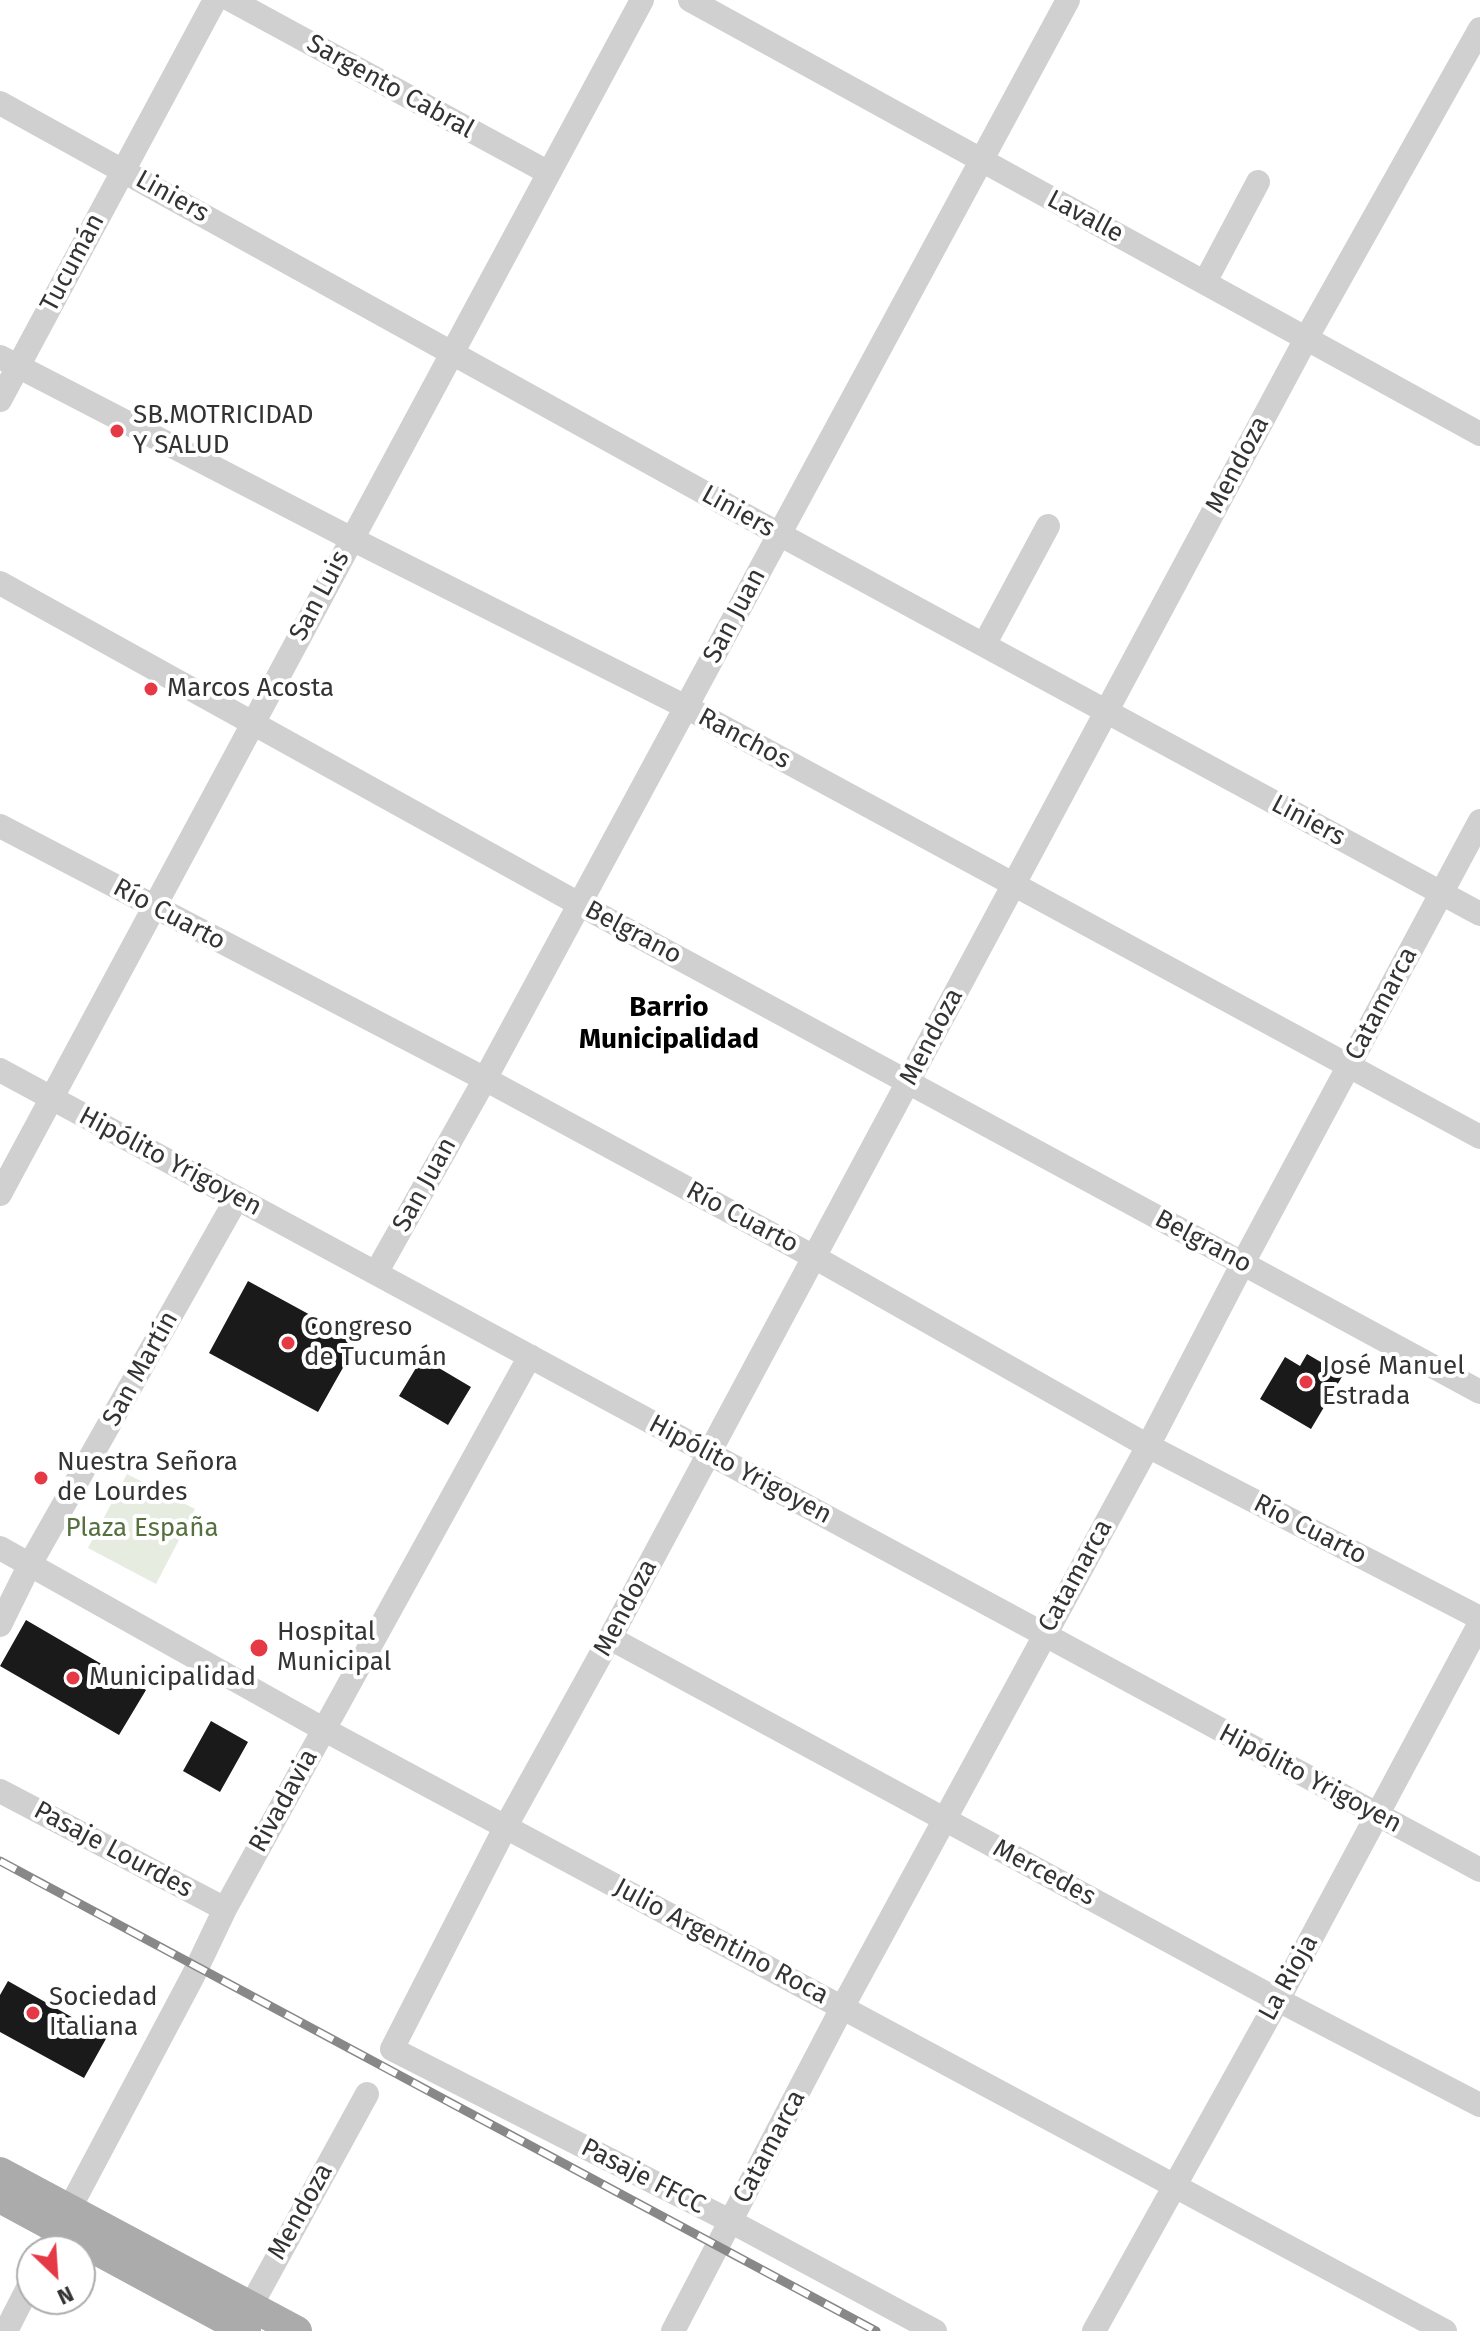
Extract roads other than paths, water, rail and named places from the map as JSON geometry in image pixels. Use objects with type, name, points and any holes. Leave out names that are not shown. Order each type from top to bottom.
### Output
[{"type":"main road","points":[[0,2172],[58,2230]]},
{"type":"main road","points":[[0,2198],[243,2324],[297,2331]]},
{"type":"street","name":"Tucumán","points":[[0,400],[9,362],[123,170],[215,0]]},
{"type":"street","name":"Sargento Cabral","points":[[231,0],[549,173]]},
{"type":"street","name":"San Luis","points":[[0,1194],[642,0]]},
{"type":"street","name":"Lavalle","points":[[690,0],[1480,434]]},
{"type":"street","name":"San Juan","points":[[376,1273],[485,1079],[1068,0]]},
{"type":"street","name":"Mendoza","points":[[392,2049],[506,1826],[610,1638],[1307,337],[1480,29]]},
{"type":"street","name":"Liniers","points":[[0,103],[779,534],[1480,914]]},
{"type":"street","points":[[1205,282],[1258,182]]},
{"type":"street","name":"Ranchos","points":[[9,362],[686,707],[1480,1137]]},
{"type":"street","points":[[984,645],[1048,526]]},
{"type":"street","name":"Belgrano","points":[[0,583],[579,904],[1480,1392]]},
{"type":"street","name":"Catamarca","points":[[673,2331],[842,2008],[1148,1446],[1480,821]]},
{"type":"street","name":"Río Cuarto","points":[[0,826],[485,1079],[814,1257],[1148,1446],[1480,1620]]},
{"type":"street","name":"Hipólito Yrigoyen","points":[[0,1070],[1480,1870]]},
{"type":"street","name":"San Martín","points":[[0,1625],[29,1566],[237,1198]]},
{"type":"street","name":"Rivadavia","points":[[58,2230],[193,1976],[225,1909],[530,1356]]},
{"type":"street","name":"Julio Argentino Roca","points":[[0,1548],[323,1729],[1445,2331]]},
{"type":"street","name":"La Rioja","points":[[1094,2331],[1278,2000],[1480,1620]]},
{"type":"street","name":"Mercedes","points":[[610,1638],[1278,2000],[1480,2105]]},
{"type":"street","name":"Pasaje Lourdes","points":[[0,1791],[225,1909]]},
{"type":"street","name":"Pasaje FFCC","points":[[392,2049],[730,2221],[935,2331]]},
{"type":"street","name":"Mendoza","points":[[243,2324],[367,2094]]},
{"type":"street","points":[[6,2331],[16,2311]]},
{"type":"railway","points":[[0,1861],[876,2331]]},
{"type":"place","name":"SB.MOTRICIDAD Y SALUD","points":[[117,431]]},
{"type":"place","name":"Marcos Acosta","points":[[151,689]]},
{"type":"place","name":"Congreso de Tucumán","points":[[288,1343]]},
{"type":"place","name":"José Manuel Estrada","points":[[1306,1382]]},
{"type":"place","name":"Nuestra Señora de Lourdes","points":[[41,1478]]},
{"type":"place","name":"Hospital Municipal","points":[[259,1648]]},
{"type":"place","name":"Municipalidad","points":[[73,1678]]},
{"type":"place","name":"Sociedad Italiana","points":[[33,2013]]},
{"type":"district","name":"Barrio Municipalidad","points":[[669,1024]]},
{"type":"park label","name":"Plaza España","points":[[142,1529]]}]
